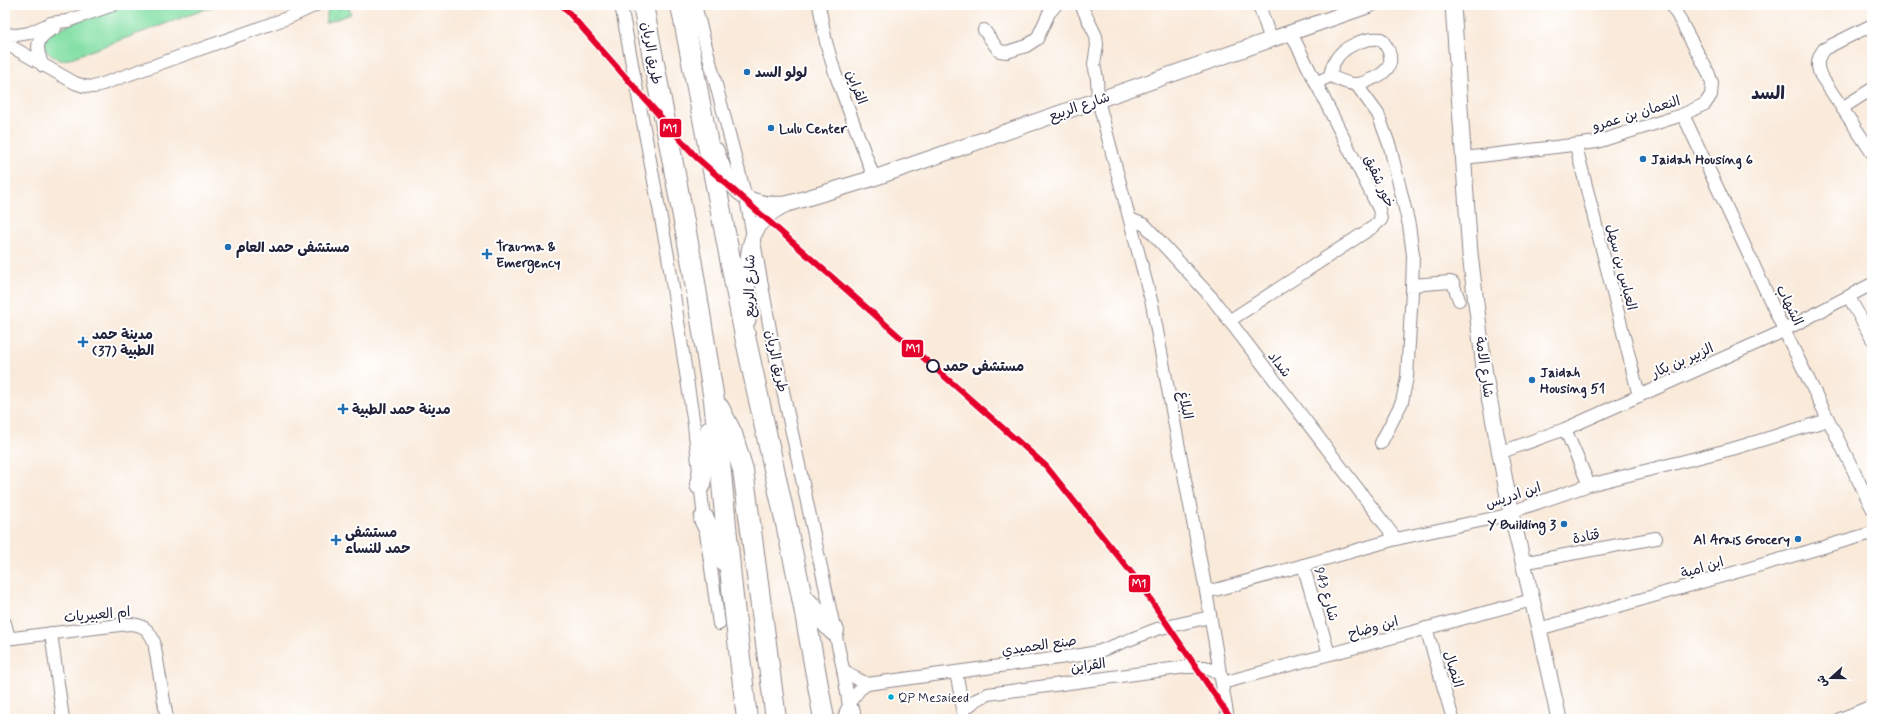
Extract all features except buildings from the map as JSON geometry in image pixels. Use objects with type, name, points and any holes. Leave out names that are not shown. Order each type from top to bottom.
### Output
[{"type":"highway","name":"طريق الريان","points":[[643,5],[692,264],[714,400],[732,588],[747,719]]},
{"type":"highway","name":"طريق الريان","points":[[681,5],[745,336],[802,597],[824,719]]},
{"type":"highway","points":[[700,484],[706,456],[714,400]]},
{"type":"highway","points":[[714,400],[732,434],[743,470],[776,719]]},
{"type":"highway","points":[[704,519],[725,564],[732,588]]},
{"type":"highway","points":[[802,597],[834,631]]},
{"type":"street","points":[[43,66],[38,51],[40,38],[46,32],[66,21],[113,5]]},
{"type":"street","points":[[5,43],[43,66],[80,85],[89,87],[99,86],[290,17],[316,5]]},
{"type":"street","name":"طريق الريان","points":[[621,5],[668,256],[694,425],[704,519],[719,624]]},
{"type":"street","name":"طريق الريان","points":[[694,5],[746,198],[772,340],[843,669],[850,713]]},
{"type":"street","name":"القراين","points":[[818,5],[826,42],[835,73],[874,178]]},
{"type":"street","points":[[984,30],[999,50],[1007,52],[1026,46],[1036,39],[1046,18],[1056,5]]},
{"type":"street","name":"البلاغ","points":[[1080,5],[1093,30],[1097,45],[1094,64],[1097,79],[1098,100],[1152,304],[1206,591],[1228,719]]},
{"type":"street","points":[[1259,5],[1271,40]]},
{"type":"street","name":"شارع الربيع","points":[[745,336],[749,312],[747,261],[749,248],[753,236],[765,217],[787,204],[874,178],[1370,5]]},
{"type":"street","name":"النعمان بن عمرو","points":[[1464,158],[1576,146],[1618,136],[1682,115],[1705,104],[1711,95],[1712,83],[1708,72],[1672,5]]},
{"type":"street","name":"شارع الامة","points":[[1454,6],[1472,269],[1485,376],[1499,453],[1522,563],[1540,629],[1559,719]]},
{"type":"street","points":[[5,34],[23,34],[51,23],[66,21]]},
{"type":"street","points":[[1872,25],[1829,46],[1820,54],[1818,59],[1818,71],[1872,153]]},
{"type":"street","name":"خور شقيق","points":[[1229,321],[1373,227],[1381,220],[1379,208],[1291,33]]},
{"type":"street","points":[[1316,83],[1330,76],[1356,84],[1380,76],[1388,69],[1390,62],[1389,48],[1381,39],[1367,39],[1340,54],[1334,62],[1330,76]]},
{"type":"street","points":[[1356,84],[1378,114],[1390,147],[1409,225],[1413,255],[1407,377],[1402,402],[1381,443]]},
{"type":"street","points":[[1842,108],[1872,89]]},
{"type":"street","name":"الشهاب","points":[[1682,115],[1688,123],[1784,330],[1872,508]]},
{"type":"street","name":"شارع الربيع","points":[[702,116],[728,179],[737,191],[746,198],[769,204],[787,204]]},
{"type":"street","name":"العباس بن سهل","points":[[1576,146],[1639,396]]},
{"type":"street","name":"شداد","points":[[1130,219],[1146,225],[1212,298],[1396,539]]},
{"type":"street","points":[[1412,285],[1454,283],[1459,300]]},
{"type":"street","name":"الزبير بن بكار","points":[[1499,453],[1566,429],[1639,396],[1784,330],[1872,284]]},
{"type":"street","points":[[1849,297],[1872,339]]},
{"type":"street","name":"ابن ادريس","points":[[1206,591],[1219,589],[1396,539],[1503,516],[1589,486],[1732,449],[1828,420]]},
{"type":"street","points":[[1566,429],[1589,486]]},
{"type":"street","name":"ابن امية","points":[[1540,629],[1872,533]]},
{"type":"street","name":"قتادة","points":[[1522,563],[1656,538]]},
{"type":"street","name":"شارع 943","points":[[1303,565],[1328,654]]},
{"type":"street","name":"ابن وضاح","points":[[1222,679],[1328,654],[1532,600]]},
{"type":"street","name":"صنع الحميدي","points":[[867,684],[1090,653],[1157,629],[1210,617]]},
{"type":"street","points":[[5,623],[7,639]]},
{"type":"street","name":"ام العبيريات","points":[[7,639],[128,624],[137,624],[145,627],[151,634],[154,642],[166,719]]},
{"type":"street","name":"النصال","points":[[1426,628],[1453,719]]},
{"type":"street","points":[[51,633],[63,719]]},
{"type":"street","name":"القراين","points":[[964,715],[976,700],[988,694],[1186,667],[1204,667],[1222,679]]},
{"type":"street","points":[[843,669],[850,676],[867,684],[860,689],[850,713]]},
{"type":"street","name":"القراين","points":[[956,672],[964,715]]},
{"type":"street","points":[[1840,719],[1872,706]]},
{"type":"green space","points":[[123,5],[217,5],[65,60],[59,60],[45,50],[44,44],[49,32]]},
{"type":"green space","points":[[329,5],[348,5],[351,14],[325,23]]},
{"type":"transit line","name":"M1","points":[[562,5],[696,157],[1046,466],[1138,581],[1231,719]]},
{"type":"place","name":"لولو السد","points":[[747,72]]},
{"type":"place","name":"Lulu Center","points":[[771,128]]},
{"type":"place","name":"Jaidah Housing 6","points":[[1643,159]]},
{"type":"place","name":"مستشفى حمد العام","points":[[228,247]]},
{"type":"place","name":"Trauma & Emergency","points":[[487,254]]},
{"type":"place","name":"مدينة حمد الطبية (37)","points":[[83,342]]},
{"type":"place","name":"مستشفى حمد","points":[[933,366]]},
{"type":"place","name":"Jaidah Housing 51","points":[[1532,380]]},
{"type":"place","name":"مدينة حمد الطبية","points":[[343,409]]},
{"type":"place","name":"Y Building 3","points":[[1564,524]]},
{"type":"place","name":"Al Arais Grocery","points":[[1798,539]]},
{"type":"place","name":"مستشفى حمد للنساء","points":[[336,540]]},
{"type":"place","name":"QP Mesaieed","points":[[891,697]]},
{"type":"district","name":"السد","points":[[1768,93]]}]
